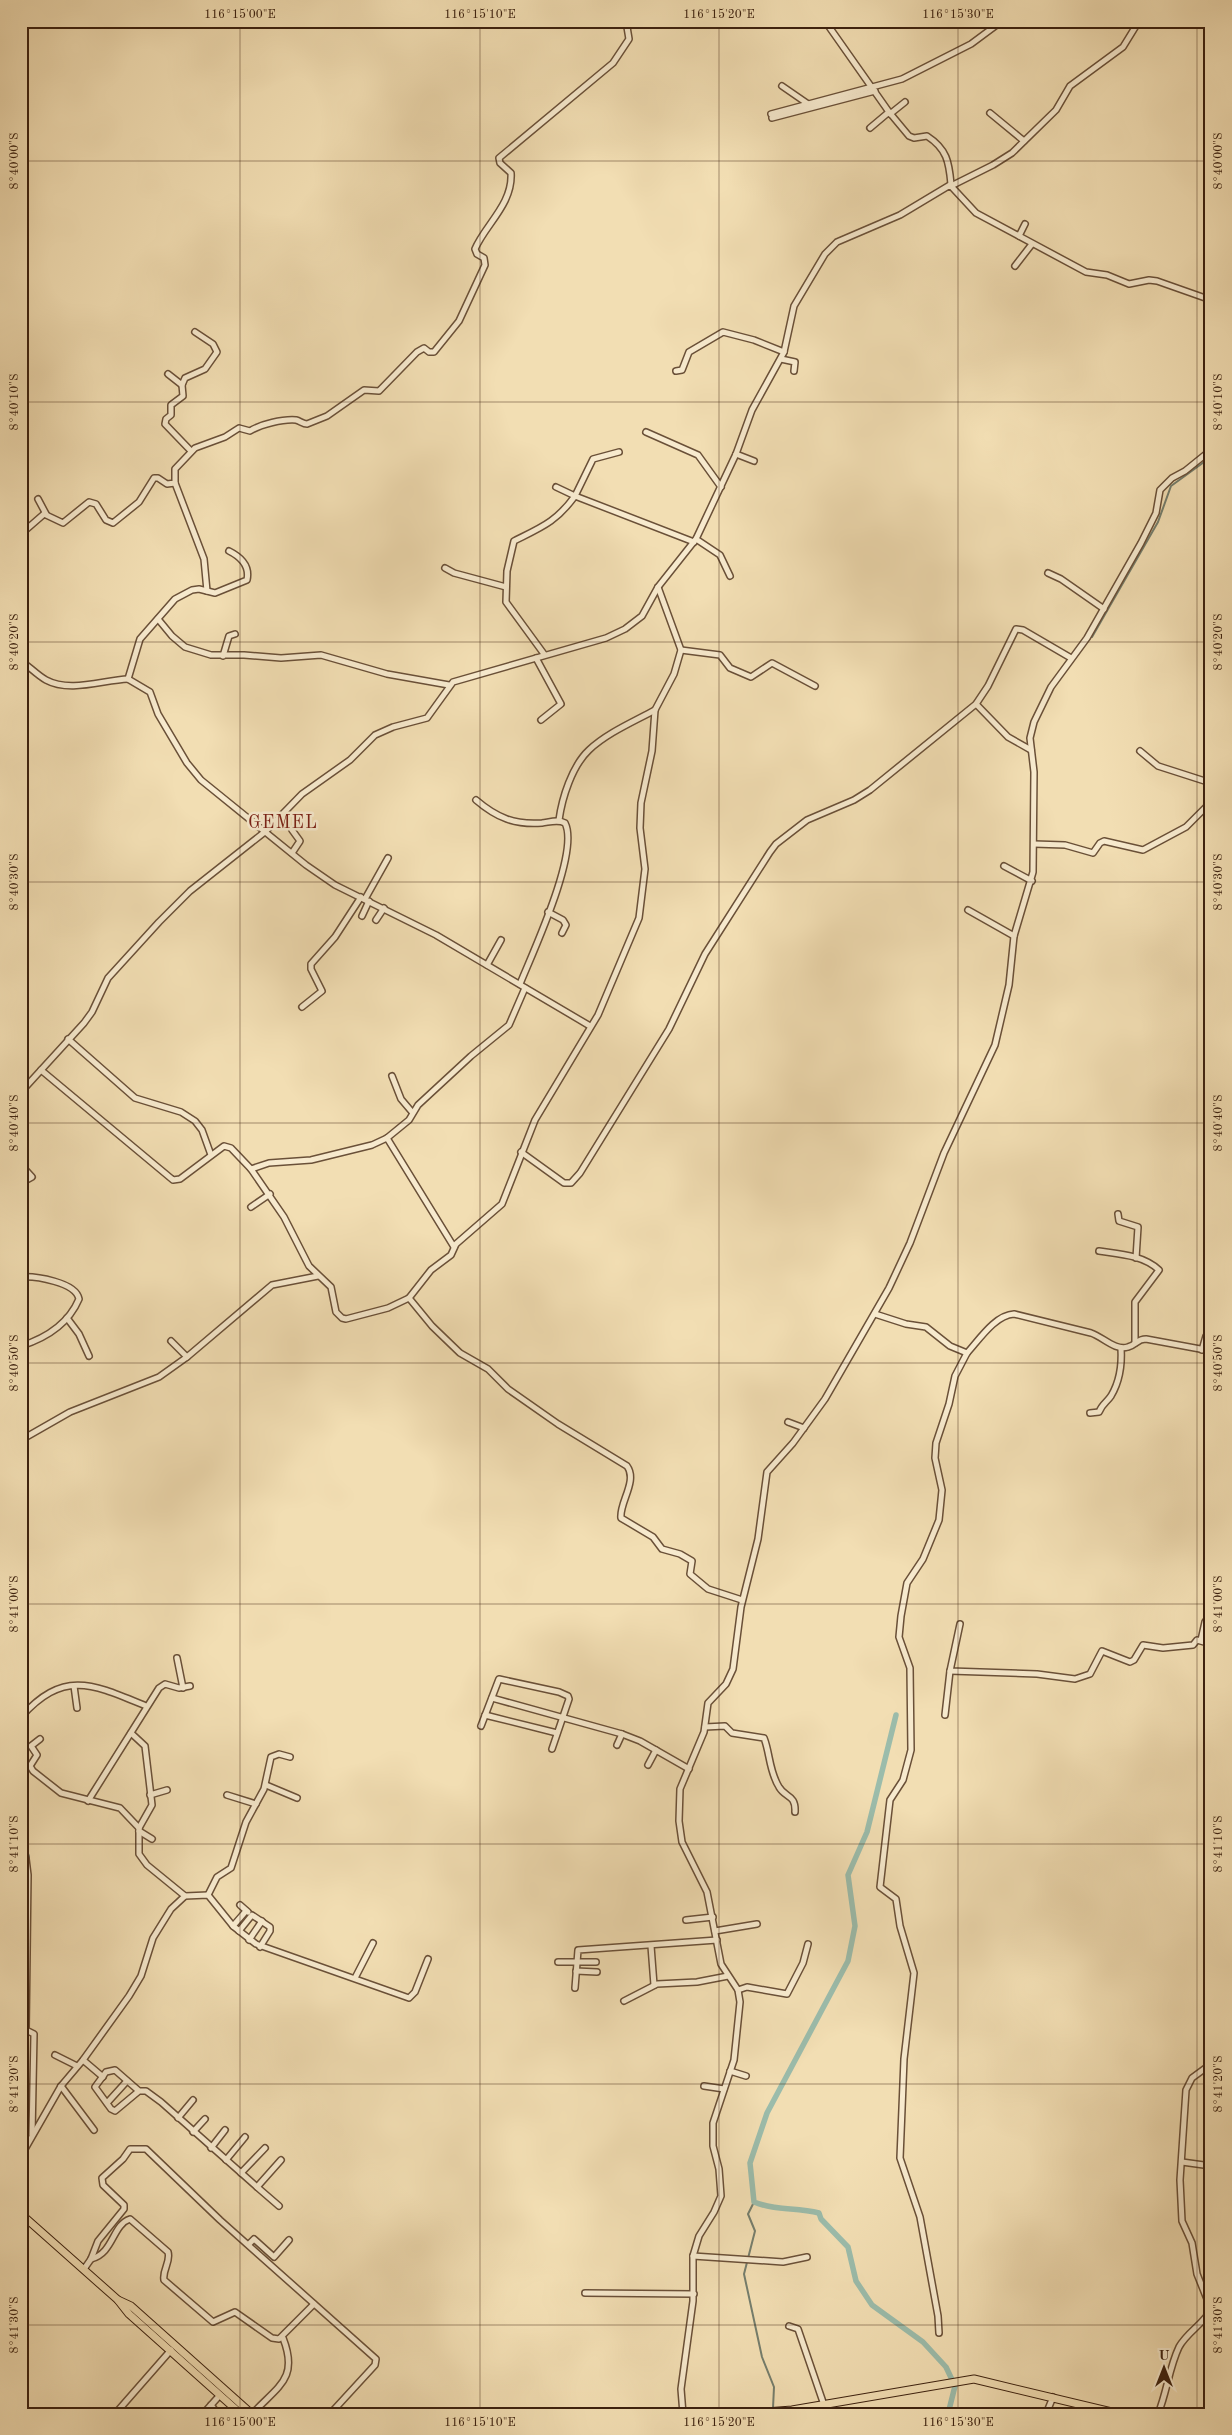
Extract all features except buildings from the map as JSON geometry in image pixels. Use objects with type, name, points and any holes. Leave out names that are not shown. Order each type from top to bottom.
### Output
[{"type":"main road","points":[[21,2214],[84,2269],[118,2300],[129,2314],[241,2414]]},
{"type":"main road","points":[[118,2300],[130,2306],[252,2414]]},
{"type":"main road","points":[[739,2414],[824,2405],[976,2379],[1053,2396],[1120,2414]]},
{"type":"street","points":[[207,591],[204,559],[175,483],[173,472],[191,451],[208,442],[225,437],[239,428],[250,431],[266,424],[296,420],[307,424],[327,416],[364,390],[379,391],[417,352],[424,348],[432,352],[438,347],[459,321],[485,265],[484,258],[477,254],[475,249],[500,211],[511,181],[511,173],[500,163],[499,158],[613,62],[629,39],[627,24],[644,21]]},
{"type":"street","points":[[825,21],[889,113],[909,136],[914,138],[926,135],[940,146],[950,164],[951,185],[973,211],[1086,272],[1107,275],[1129,284],[1149,280],[1157,281],[1211,300]]},
{"type":"street","points":[[772,116],[812,107],[902,79],[971,44],[1002,21]]},
{"type":"street","points":[[21,1092],[84,1023],[92,1012],[108,978],[133,948],[190,891],[266,831],[302,794],[350,760],[375,735],[393,726],[418,721],[429,716],[449,685],[453,682],[544,654],[606,638],[625,630],[644,613],[658,587],[695,540],[736,454],[752,410],[784,352],[794,306],[815,268],[831,247],[848,237],[900,215],[951,185],[993,165],[1012,153],[1056,110],[1070,86],[1123,47],[1139,21]]},
{"type":"street","points":[[782,86],[812,107]]},
{"type":"street","points":[[870,128],[905,102]]},
{"type":"street","points":[[990,113],[1024,141]]},
{"type":"street","points":[[1019,236],[1025,224]]},
{"type":"street","points":[[1015,266],[1032,244]]},
{"type":"street","points":[[191,451],[165,426],[166,419],[172,414],[170,406],[183,396],[182,385],[189,374],[207,367],[217,350],[213,344],[194,332]]},
{"type":"street","points":[[676,371],[682,370],[690,351],[723,332],[754,340],[784,352]]},
{"type":"street","points":[[781,359],[795,362],[794,371]]},
{"type":"street","points":[[168,374],[182,385]]},
{"type":"street","points":[[646,432],[698,455],[721,487]]},
{"type":"street","points":[[683,2414],[681,2389],[694,2294],[693,2256],[699,2236],[714,2212],[721,2196],[712,2137],[714,2118],[735,2052],[740,2006],[738,1990],[721,1964],[707,1892],[685,1851],[680,1835],[679,1796],[705,1727],[708,1703],[725,1687],[731,1676],[742,1600],[760,1528],[765,1477],[770,1467],[804,1428],[825,1399],[876,1314],[910,1243],[944,1152],[995,1045],[1009,985],[1014,936],[1032,881],[1034,772],[1031,734],[1037,713],[1051,687],[1104,609],[1156,514],[1160,490],[1172,478],[1185,471],[1211,450]]},
{"type":"street","points":[[544,654],[536,640],[507,606],[506,587],[513,543],[538,531],[556,519],[575,496],[594,458],[606,457],[619,452]]},
{"type":"street","points":[[736,454],[754,461]]},
{"type":"street","points":[[38,499],[46,514],[64,523],[91,502],[98,507],[106,520],[112,524],[139,502],[154,478],[158,478],[167,484],[175,483]]},
{"type":"street","points":[[556,487],[575,496],[695,540],[720,555],[730,576]]},
{"type":"street","points":[[21,534],[39,517],[46,514]]},
{"type":"street","points":[[128,679],[137,645],[168,605],[181,594],[197,589],[215,593],[247,579],[244,562],[229,551]]},
{"type":"street","points":[[445,568],[454,573],[506,587]]},
{"type":"street","points":[[1048,573],[1061,579],[1104,609]]},
{"type":"street","points":[[41,1070],[171,1180],[180,1179],[224,1146],[229,1147],[251,1169],[270,1194],[309,1266],[331,1287],[336,1312],[343,1319],[388,1308],[409,1298],[431,1270],[451,1255],[454,1247],[502,1204],[521,1152],[539,1111],[599,1012],[640,913],[644,869],[640,828],[641,803],[652,751],[654,710],[674,674],[681,650],[658,587]]},
{"type":"street","points":[[158,619],[172,636],[185,647],[211,655],[281,658],[312,654],[326,656],[394,676],[449,685]]},
{"type":"street","points":[[521,1152],[558,1181],[571,1183],[600,1142],[653,1056],[669,1029],[705,954],[776,844],[807,820],[854,800],[876,786],[976,704],[988,686],[1016,629],[1023,630],[1071,658]]},
{"type":"street","points":[[223,656],[228,637],[235,634]]},
{"type":"street","points":[[681,650],[720,655],[730,668],[751,677],[772,662],[815,686]]},
{"type":"street","points":[[536,658],[561,704],[541,720]]},
{"type":"street","points":[[21,661],[46,680],[57,684],[83,685],[128,679],[150,692],[158,714],[194,772],[292,853],[335,885],[384,908],[590,1026]]},
{"type":"street","points":[[976,704],[1008,737],[1031,750]]},
{"type":"street","points":[[560,820],[562,805],[572,777],[586,753],[610,736],[654,710]]},
{"type":"street","points":[[1140,751],[1158,766],[1211,783]]},
{"type":"street","points":[[251,1169],[269,1163],[311,1160],[372,1145],[387,1138],[409,1120],[412,1112],[471,1056],[509,1025],[559,882],[566,856],[568,829],[565,823],[560,820],[535,824],[509,821],[497,816],[476,800]]},
{"type":"street","points":[[1034,844],[1065,845],[1093,854],[1100,843],[1104,841],[1143,850],[1186,827],[1211,802]]},
{"type":"street","points":[[292,830],[300,839],[292,853]]},
{"type":"street","points":[[302,1007],[322,991],[311,968],[312,962],[335,937],[365,899],[388,858]]},
{"type":"street","points":[[1004,866],[1032,881]]},
{"type":"street","points":[[362,916],[365,899]]},
{"type":"street","points":[[376,920],[384,908]]},
{"type":"street","points":[[968,910],[1014,936]]},
{"type":"street","points":[[548,912],[564,920],[566,925],[562,933]]},
{"type":"street","points":[[487,966],[501,940]]},
{"type":"street","points":[[68,1039],[135,1098],[181,1112],[196,1122],[202,1130],[212,1155]]},
{"type":"street","points":[[392,1076],[403,1102],[412,1112]]},
{"type":"street","points":[[387,1138],[454,1247]]},
{"type":"street","points":[[21,1164],[32,1176],[21,1184]]},
{"type":"street","points":[[251,1207],[270,1194]]},
{"type":"street","points":[[1118,1214],[1119,1221],[1138,1227],[1136,1258]]},
{"type":"street","points":[[1099,1251],[1136,1258],[1150,1263],[1159,1270],[1134,1302],[1135,1343]]},
{"type":"street","points":[[21,1440],[70,1412],[159,1378],[187,1357],[272,1285],[318,1276]]},
{"type":"street","points":[[21,1277],[42,1278],[54,1281],[78,1294],[78,1302],[67,1318],[47,1336],[21,1346]]},
{"type":"street","points":[[409,1298],[432,1326],[460,1353],[488,1369],[508,1389],[558,1424],[629,1468],[630,1477],[621,1518],[653,1537],[662,1549],[680,1554],[692,1561],[690,1574],[708,1589],[742,1600]]},
{"type":"street","points":[[876,1314],[906,1324],[926,1327],[954,1348],[967,1353]]},
{"type":"street","points":[[938,2333],[937,2310],[920,2217],[900,2158],[904,2059],[913,1969],[900,1926],[896,1899],[880,1888],[890,1800],[903,1780],[911,1750],[910,1668],[899,1637],[907,1583],[923,1559],[939,1520],[942,1490],[935,1458],[936,1443],[956,1376],[967,1353],[1002,1318],[1014,1314],[1091,1333],[1121,1348],[1130,1347],[1146,1339],[1211,1352]]},
{"type":"street","points":[[67,1318],[79,1334],[89,1356]]},
{"type":"street","points":[[1202,1350],[1206,1336],[1211,1332]]},
{"type":"street","points":[[171,1341],[187,1357]]},
{"type":"street","points":[[1090,1413],[1099,1412],[1103,1403],[1111,1395],[1122,1367],[1121,1348]]},
{"type":"street","points":[[788,1422],[804,1428]]},
{"type":"street","points":[[1201,1640],[1205,1622],[1211,1614]]},
{"type":"street","points":[[946,1714],[950,1671],[960,1624]]},
{"type":"street","points":[[950,1671],[1021,1673],[1075,1679],[1090,1674],[1102,1651],[1130,1662],[1134,1660],[1144,1645],[1163,1648],[1193,1646],[1196,1640],[1211,1644]]},
{"type":"street","points":[[177,1658],[183,1688]]},
{"type":"street","points":[[481,1726],[497,1681],[500,1679],[559,1692],[569,1698],[552,1749]]},
{"type":"street","points":[[88,1801],[146,1706],[163,1684],[183,1688],[190,1686]]},
{"type":"street","points":[[21,1717],[34,1703],[51,1690],[74,1686],[97,1687],[146,1706]]},
{"type":"street","points":[[74,1686],[77,1708]]},
{"type":"street","points":[[492,1698],[564,1716],[622,1734],[656,1750],[689,1769]]},
{"type":"street","points":[[485,1714],[557,1733]]},
{"type":"street","points":[[705,1727],[725,1726],[732,1733],[764,1738],[767,1757],[779,1789],[790,1795],[795,1805],[794,1812]]},
{"type":"street","points":[[131,1733],[145,1746],[152,1807],[139,1830],[138,1851],[143,1861],[185,1896]]},
{"type":"street","points":[[618,1745],[622,1734]]},
{"type":"street","points":[[40,1739],[31,1746],[37,1755],[30,1765],[31,1769],[61,1793],[120,1808],[139,1830],[152,1839]]},
{"type":"street","points":[[648,1765],[656,1750]]},
{"type":"street","points":[[208,1895],[216,1878],[230,1870],[246,1822],[266,1785],[272,1755],[279,1754],[290,1757]]},
{"type":"street","points":[[266,1785],[297,1798]]},
{"type":"street","points":[[150,1794],[167,1790]]},
{"type":"street","points":[[227,1795],[256,1804]]},
{"type":"street","points":[[21,1848],[26,1859],[28,1874],[30,2032],[34,2034],[32,2137]]},
{"type":"street","points":[[21,2156],[61,2086],[83,2060],[135,1985],[153,1938],[171,1908],[185,1896],[208,1895]]},
{"type":"street","points":[[208,1895],[233,1926],[260,1947],[411,1997],[428,1959]]},
{"type":"street","points":[[240,1905],[271,1929],[260,1947]]},
{"type":"street","points":[[233,1926],[246,1911]]},
{"type":"street","points":[[238,1931],[252,1915]]},
{"type":"street","points":[[686,1920],[713,1917]]},
{"type":"street","points":[[249,1940],[262,1921]]},
{"type":"street","points":[[715,1931],[757,1924]]},
{"type":"street","points":[[576,1988],[578,1950],[717,1940]]},
{"type":"street","points":[[355,1978],[373,1943]]},
{"type":"street","points":[[738,1990],[747,1987],[787,1994],[803,1963],[808,1944]]},
{"type":"street","points":[[651,1946],[654,1985]]},
{"type":"street","points":[[558,1962],[596,1962]]},
{"type":"street","points":[[576,1971],[597,1972]]},
{"type":"street","points":[[624,2001],[654,1985],[697,1982],[728,1976]]},
{"type":"street","points":[[55,2055],[77,2066]]},
{"type":"street","points":[[83,2060],[102,2077]]},
{"type":"street","points":[[1158,2414],[1179,2346],[1188,2333],[1208,2315],[1210,2309],[1197,2274],[1192,2243],[1182,2226],[1180,2180],[1186,2090],[1192,2078],[1211,2064]]},
{"type":"street","points":[[139,2091],[115,2111],[96,2088],[102,2077],[113,2070],[139,2091],[150,2094],[279,2206]]},
{"type":"street","points":[[730,2071],[746,2076]]},
{"type":"street","points":[[107,2103],[127,2081]]},
{"type":"street","points":[[61,2086],[94,2130]]},
{"type":"street","points":[[704,2086],[724,2089]]},
{"type":"street","points":[[178,2118],[194,2100]]},
{"type":"street","points":[[193,2132],[205,2119]]},
{"type":"street","points":[[211,2148],[225,2130]]},
{"type":"street","points":[[226,2160],[246,2137]]},
{"type":"street","points":[[241,2173],[265,2148]]},
{"type":"street","points":[[84,2269],[91,2259],[96,2246],[125,2208],[103,2185],[102,2178],[123,2159],[130,2149],[148,2150],[220,2220],[249,2244],[376,2360],[375,2366],[330,2414]]},
{"type":"street","points":[[256,2187],[281,2160]]},
{"type":"street","points":[[1182,2162],[1211,2166]]},
{"type":"street","points":[[91,2259],[102,2254],[113,2242],[122,2224],[132,2220],[168,2252],[169,2258],[163,2274],[164,2280],[213,2322],[235,2312],[272,2338],[283,2338],[314,2304]]},
{"type":"street","points":[[249,2244],[254,2239],[274,2257],[289,2240]]},
{"type":"street","points":[[693,2256],[748,2258],[787,2262],[807,2257]]},
{"type":"street","points":[[585,2293],[694,2294]]},
{"type":"street","points":[[789,2326],[798,2329],[824,2405]]},
{"type":"street","points":[[252,2414],[288,2375],[290,2356],[283,2338]]},
{"type":"street","points":[[116,2414],[171,2350]]},
{"type":"street","points":[[203,2414],[220,2395]]},
{"type":"street","points":[[1046,2414],[1053,2396]]},
{"type":"street","points":[[211,2405],[218,2414]]},
{"type":"waterway","points":[[1092,637],[1158,522],[1171,486],[1211,457]]},
{"type":"waterway","points":[[896,1715],[867,1832],[848,1875],[855,1926],[848,1961],[767,2113],[750,2163],[754,2202],[770,2207],[819,2213],[821,2219],[848,2247],[856,2281],[872,2305],[923,2342],[946,2367],[955,2386],[948,2414]]},
{"type":"waterway","points":[[21,1835],[29,1856],[29,1866]]},
{"type":"waterway","points":[[21,2141],[24,2137],[27,2099],[28,2033]]},
{"type":"waterway","points":[[754,2202],[748,2214],[755,2231],[744,2274],[762,2357],[774,2387],[773,2408]]},
{"type":"district","name":"GEMEL","points":[[283,822]]}]
